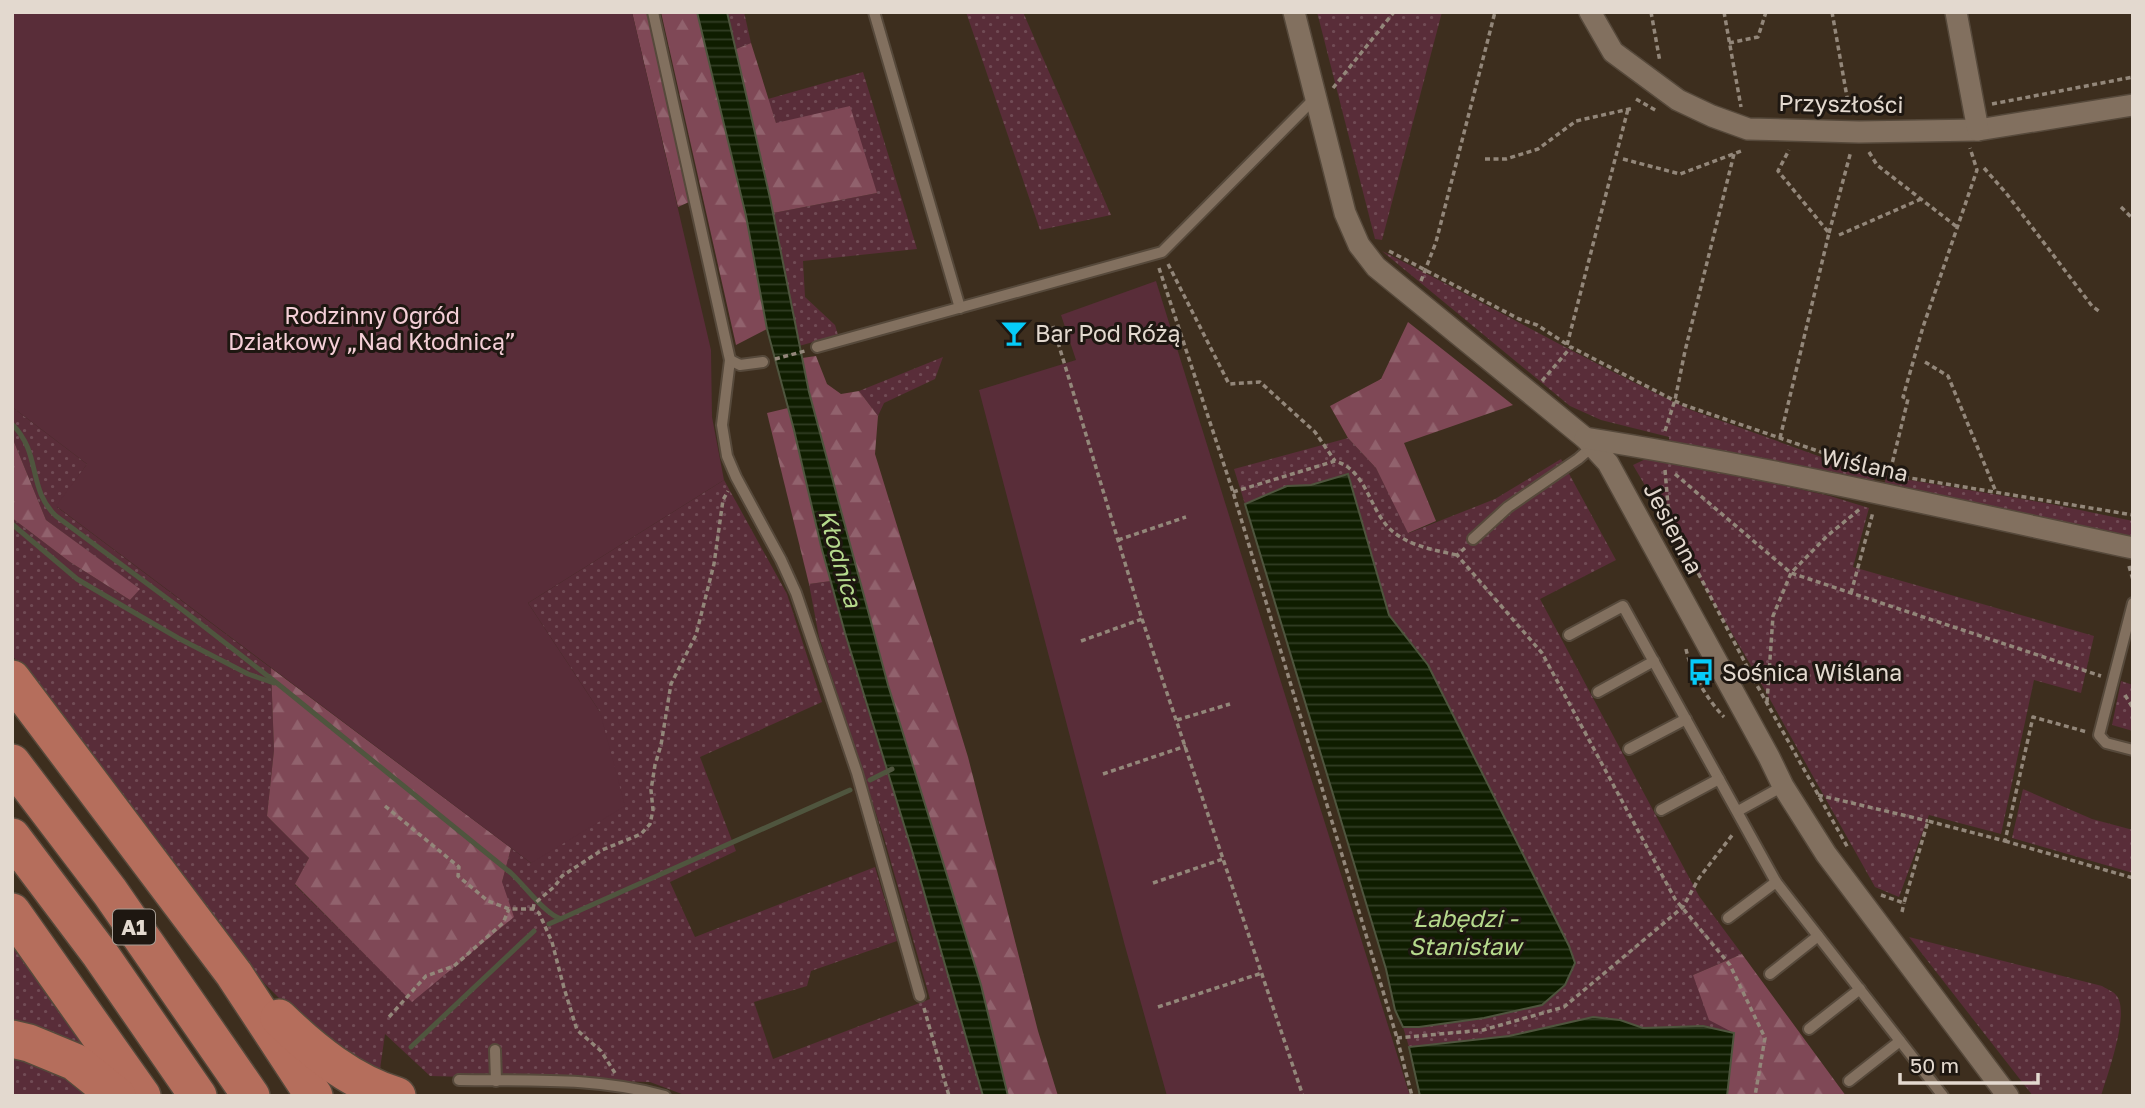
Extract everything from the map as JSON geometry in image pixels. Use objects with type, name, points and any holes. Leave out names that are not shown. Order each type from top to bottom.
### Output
[{"type":"highway","points":[[12,679],[234,974],[314,1096]]},
{"type":"highway","name":"A1","points":[[12,763],[110,892],[251,1096]]},
{"type":"highway","name":"A1","points":[[12,837],[100,954],[198,1096]]},
{"type":"highway","points":[[12,912],[142,1096]]},
{"type":"highway","points":[[234,974],[301,1039],[325,1058],[357,1079],[397,1096]]},
{"type":"highway","points":[[12,1039],[75,1062],[117,1096]]},
{"type":"street","name":"Jesienna","points":[[1294,12],[1322,96],[1345,213],[1359,245],[1376,267],[1589,442],[1608,463],[1783,786],[1833,864],[2008,1096]]},
{"type":"street","name":"Przyszłości","points":[[1590,12],[1613,52],[1678,100],[1748,129],[1859,132],[1967,130],[2133,105]]},
{"type":"street","points":[[1956,12],[1974,107],[1967,130]]},
{"type":"street","name":"Wiślana","points":[[1589,442],[1663,450],[1878,490],[2133,548]]},
{"type":"lane","points":[[653,12],[730,360],[722,425],[727,456],[796,593],[857,773],[920,996]]},
{"type":"lane","points":[[874,12],[960,308]]},
{"type":"lane","points":[[817,347],[1158,254],[1322,96]]},
{"type":"lane","points":[[730,360],[740,365],[763,362]]},
{"type":"lane","points":[[1474,539],[1508,506],[1578,459],[1589,442]]},
{"type":"lane","points":[[2133,603],[2099,735],[2106,743],[2133,750]]},
{"type":"lane","points":[[1569,635],[1623,606],[1776,882],[1943,1096]]},
{"type":"lane","points":[[1598,692],[1654,661]]},
{"type":"lane","points":[[1629,750],[1686,719]]},
{"type":"lane","points":[[1661,810],[1719,779]]},
{"type":"lane","points":[[1740,817],[1783,786]]},
{"type":"lane","points":[[1728,918],[1776,882]]},
{"type":"lane","points":[[1770,974],[1818,936]]},
{"type":"lane","points":[[1810,1029],[1860,989]]},
{"type":"lane","points":[[1849,1081],[1900,1041]]},
{"type":"lane","points":[[495,1050],[496,1081]]},
{"type":"lane","points":[[459,1080],[593,1083],[624,1086],[665,1096]]},
{"type":"path","points":[[1322,96],[1394,12]]},
{"type":"path","points":[[1418,286],[1436,242],[1495,12]]},
{"type":"path","points":[[1651,12],[1660,62]]},
{"type":"path","points":[[1724,12],[1741,112],[1730,108]]},
{"type":"path","points":[[1729,43],[1758,37],[1766,12]]},
{"type":"path","points":[[1832,12],[1851,116],[1838,115]]},
{"type":"path","points":[[1974,107],[2133,77]]},
{"type":"path","points":[[1485,159],[1506,159],[1538,149],[1576,121],[1634,108]]},
{"type":"path","points":[[1538,386],[1569,346],[1628,109]]},
{"type":"path","points":[[1767,703],[1773,616],[1791,573],[1827,536],[1867,503],[1891,468],[1908,399],[1903,397],[1923,327],[1977,170],[1970,146],[1955,144],[1967,130]]},
{"type":"path","points":[[1790,148],[1779,171],[1829,233]]},
{"type":"path","points":[[1780,438],[1852,149]]},
{"type":"path","points":[[1623,159],[1680,174],[1744,150]]},
{"type":"path","points":[[1868,150],[1877,165],[1957,227]]},
{"type":"path","points":[[1663,450],[1665,432],[1734,154]]},
{"type":"path","points":[[1984,168],[2085,297],[2100,312]]},
{"type":"path","points":[[1839,235],[1921,199]]},
{"type":"path","points":[[2121,207],[2133,219]]},
{"type":"path","points":[[1380,247],[1519,319],[1537,325],[1569,346],[1675,400],[1780,438],[1878,490],[1996,492],[2133,515]]},
{"type":"path","points":[[1158,254],[1229,384],[1260,382],[1315,432],[1335,461],[1349,467],[1391,530],[1408,542],[1457,555],[1542,653],[1675,899],[1730,965],[1765,1038],[1755,1096]]},
{"type":"path","points":[[1158,254],[1233,492],[1412,1096]]},
{"type":"path","points":[[1053,326],[1142,619],[1303,1096]]},
{"type":"path","points":[[763,362],[817,347]]},
{"type":"path","points":[[1925,362],[1948,376],[1996,492]]},
{"type":"path","points":[[1233,492],[1335,461]]},
{"type":"path","points":[[1852,856],[1767,703],[1669,517],[1664,464],[1791,573],[2113,680]]},
{"type":"path","points":[[385,806],[459,867],[458,876],[488,901],[509,909],[533,906],[562,876],[602,850],[641,834],[650,824],[653,810],[651,790],[671,684],[696,635],[714,564],[723,500],[736,477]]},
{"type":"path","points":[[1851,593],[1878,490]]},
{"type":"path","points":[[1118,540],[1186,517]]},
{"type":"path","points":[[1457,555],[1474,539]]},
{"type":"path","points":[[1081,641],[1142,619]]},
{"type":"path","points":[[1684,638],[1689,663],[1713,706],[1730,724]]},
{"type":"path","points":[[1177,720],[1230,704]]},
{"type":"path","points":[[2005,841],[2033,717],[2099,735]]},
{"type":"path","points":[[1103,774],[1186,746]]},
{"type":"path","points":[[1818,795],[2005,841],[2133,878]]},
{"type":"path","points":[[1397,1038],[1483,1030],[1564,1007],[1683,907],[1740,817]]},
{"type":"path","points":[[1902,912],[1928,821]]},
{"type":"path","points":[[1153,883],[1223,859]]},
{"type":"path","points":[[1873,892],[1904,903]]},
{"type":"path","points":[[533,906],[552,942],[578,1030],[601,1051],[624,1086]]},
{"type":"path","points":[[388,1017],[426,976],[454,966],[503,923],[509,909]]},
{"type":"path","points":[[1158,1007],[1262,973]]},
{"type":"path","points":[[920,996],[950,1096]]},
{"type":"green space","name":"Rodzinny Ogród Działkowy „Nad Kłodnicą”","points":[[12,12],[632,12],[711,350],[712,417],[724,480],[528,603],[600,712],[625,806],[531,863],[56,506],[87,464],[12,407]]},
{"type":"green space","points":[[632,12],[648,12],[689,202],[678,207]]},
{"type":"green space","points":[[661,12],[697,12],[746,216],[767,329],[736,345]]},
{"type":"green space","points":[[727,12],[744,12],[751,43],[736,49]]},
{"type":"green space","points":[[966,12],[1023,12],[1111,215],[1040,230]]},
{"type":"green space","points":[[1317,12],[1442,12],[1382,240],[1375,239]]},
{"type":"green space","points":[[751,43],[776,123],[850,106],[877,193],[773,213],[736,49]]},
{"type":"green space","points":[[863,72],[917,249],[803,261],[805,297],[835,325],[838,335],[799,346],[773,213],[877,193],[776,123],[768,99]]},
{"type":"green space","points":[[1382,251],[1691,410],[1874,476],[1872,486],[1669,441],[1669,437],[1601,420],[1570,406]]},
{"type":"green space","points":[[1156,281],[1410,1096],[1167,1096],[979,390],[1076,360],[1061,315]]},
{"type":"green space","points":[[1408,322],[1513,405],[1404,443],[1436,521],[1408,533],[1376,468],[1348,438],[1330,406],[1381,379]]},
{"type":"green space","points":[[816,356],[827,384],[841,394],[859,391],[878,416],[875,454],[968,757],[1038,1031],[1058,1096],[1008,1096],[981,985],[888,685],[809,392],[802,358]]},
{"type":"green space","points":[[943,357],[935,379],[884,403],[878,416],[859,391]]},
{"type":"green space","points":[[12,407],[87,464],[57,507],[271,668],[274,750],[267,816],[309,858],[295,885],[412,1001],[502,882],[511,848],[531,863],[600,712],[528,603],[724,480],[787,594],[822,702],[700,757],[736,851],[670,882],[695,937],[875,867],[897,941],[811,971],[807,986],[754,1002],[773,1059],[930,999],[884,838],[819,637],[809,584],[831,581],[983,1096],[687,1096],[650,1082],[430,1076],[385,1034],[379,1076],[321,1040],[258,977],[12,655],[12,518],[70,562],[130,600],[139,589],[46,520],[12,437]]},
{"type":"green space","points":[[788,408],[831,581],[809,584],[767,413]]},
{"type":"green space","points":[[12,437],[46,520],[140,589],[130,600],[70,562],[12,518]]},
{"type":"green space","points":[[1348,438],[1376,468],[1409,533],[1495,499],[1561,459],[1616,560],[1540,599],[1699,896],[1742,954],[1693,975],[1734,1033],[1703,1026],[1643,1028],[1620,1020],[1593,1017],[1509,1036],[1409,1047],[1403,1027],[1484,1018],[1542,1005],[1565,985],[1575,962],[1428,665],[1389,615],[1348,475],[1311,485],[1287,486],[1245,504],[1234,469]]},
{"type":"green space","points":[[1652,456],[1830,496],[1869,508],[1853,567],[2094,636],[2081,693],[2034,680],[2001,834],[1929,815],[1899,897],[1875,887],[1753,669],[1633,465]]},
{"type":"green space","points":[[1886,476],[2133,521],[2133,541],[1884,487]]},
{"type":"green space","points":[[271,668],[511,848],[502,882],[514,917],[412,1002],[295,884],[309,858],[267,816],[274,750]]},
{"type":"green space","points":[[2121,681],[2133,685],[2133,731],[2112,725]]},
{"type":"green space","points":[[2023,789],[2092,819],[2133,830],[2133,873],[2012,838]]},
{"type":"green space","points":[[12,936],[98,1062],[49,1032],[12,1021]]},
{"type":"green space","points":[[1909,937],[2102,986],[2115,994],[2120,1003],[2121,1015],[2101,1096],[2033,1096]]},
{"type":"green space","points":[[1742,954],[1846,1096],[1727,1096],[1734,1033],[1709,1020],[1693,975]]},
{"type":"green space","points":[[12,1047],[105,1096],[12,1096]]},
{"type":"water","name":"Kłodnica","points":[[697,12],[727,12],[770,198],[809,392],[888,685],[981,985],[1008,1096],[983,1096],[845,633],[767,329],[746,216]]},
{"type":"water","name":"Łabędzi - Stanisław","points":[[1348,474],[1389,615],[1428,665],[1569,946],[1575,963],[1565,985],[1542,1005],[1484,1018],[1419,1027],[1403,1027],[1395,1010],[1386,969],[1245,504],[1287,486],[1311,485]]},
{"type":"water","points":[[1593,1017],[1620,1020],[1643,1028],[1703,1026],[1734,1033],[1727,1096],[1420,1096],[1409,1047],[1509,1036]]},
{"type":"waterway","points":[[12,424],[27,447],[41,494],[56,516],[278,684],[511,873],[542,906],[561,919]]},
{"type":"waterway","points":[[12,524],[77,579],[178,638],[248,674],[274,683]]},
{"type":"waterway","points":[[870,780],[892,769]]},
{"type":"waterway","points":[[549,924],[850,790]]},
{"type":"waterway","points":[[411,1047],[534,931]]},
{"type":"place","name":"Bar Pod Różą","points":[[1014,333]]},
{"type":"place","name":"Sośnica Wiślana","points":[[1701,672]]}]
